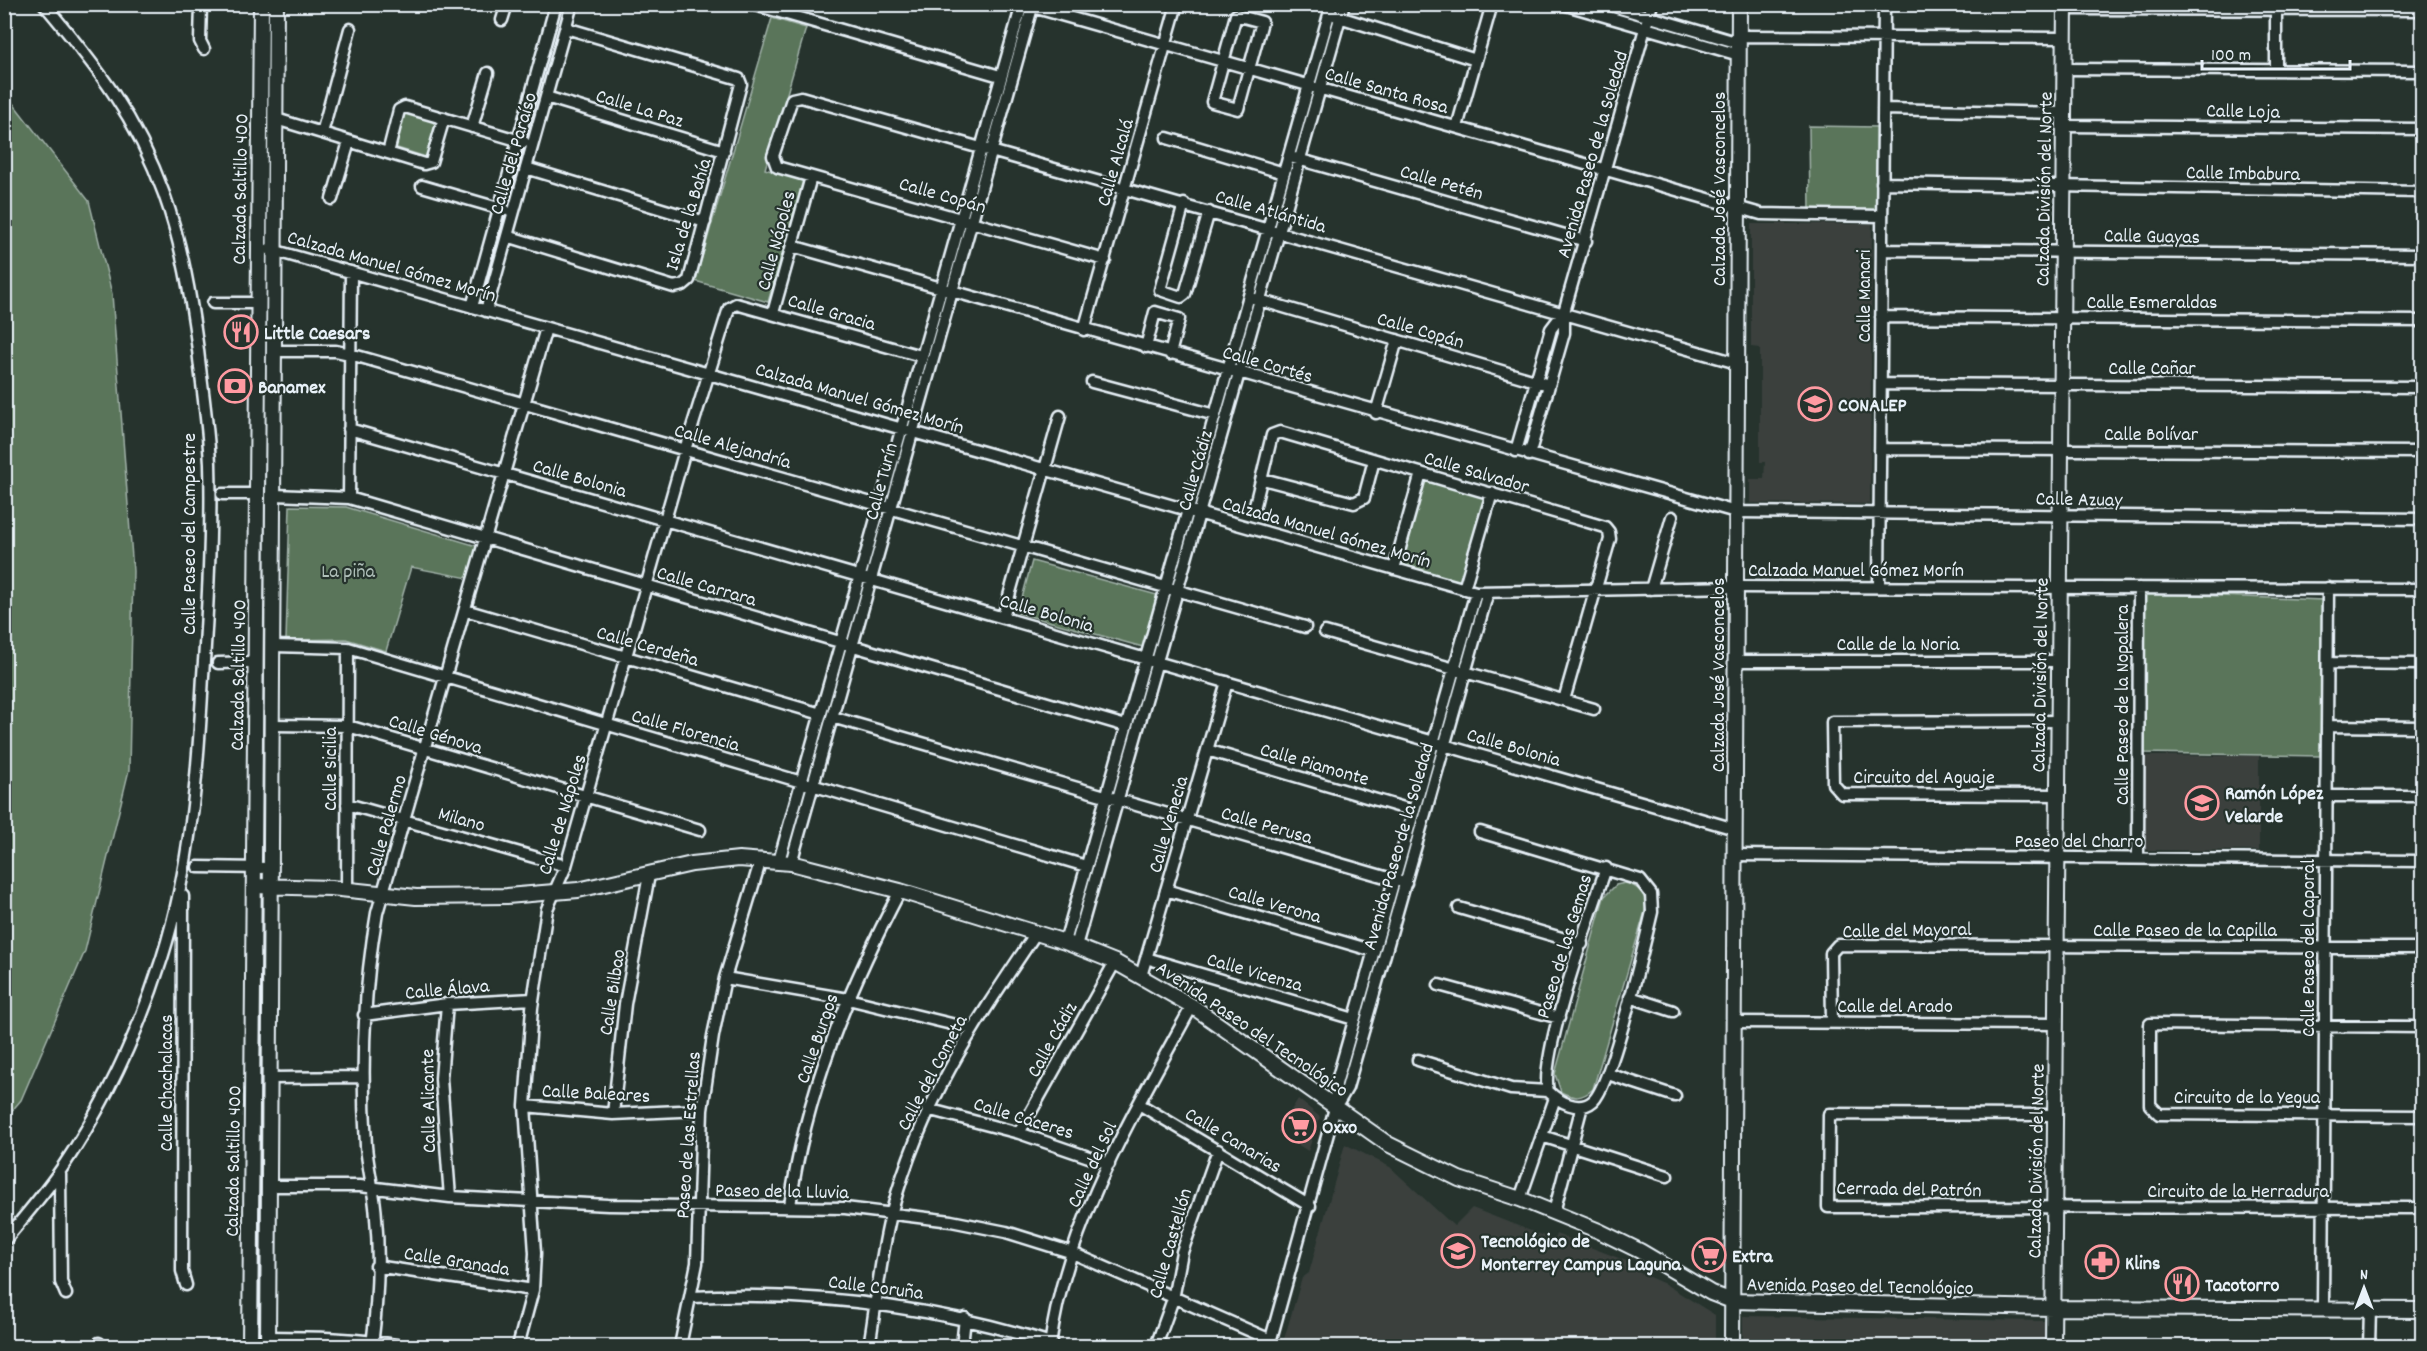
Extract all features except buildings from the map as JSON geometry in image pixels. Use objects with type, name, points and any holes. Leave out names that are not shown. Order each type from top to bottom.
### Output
[{"type":"main road","name":"Calzada Saltillo 400","points":[[250,1347],[261,4]]},
{"type":"main road","name":"Calzada Saltillo 400","points":[[268,1342],[275,495],[276,4]]},
{"type":"main road","name":"Calzada José Vasconcelos","points":[[1732,1347],[1739,4]]},
{"type":"main road","name":"Calzada División del Norte","points":[[2053,1347],[2065,7]]},
{"type":"main road","name":"Avenida Paseo del Tecnológico","points":[[255,886],[347,890],[383,895],[459,897],[554,892],[606,885],[717,860],[761,859],[785,862],[900,891],[1070,944],[1115,962],[1192,1006],[1388,1144],[1459,1179],[1554,1212],[1640,1251],[1711,1293],[1732,1302],[2053,1308],[2422,1310]]},
{"type":"street","name":"Calle Paseo del Campestre","points":[[4,1241],[60,1171],[109,1087],[162,957],[183,881],[198,759],[209,571],[210,459],[193,319],[172,219],[141,140],[100,71],[44,4]]},
{"type":"street","points":[[201,4],[200,40],[204,49]]},
{"type":"street","points":[[502,20],[507,4]]},
{"type":"street","name":"Calle del Paraíso","points":[[472,307],[556,4]]},
{"type":"street","name":"Calle del Paraíso","points":[[486,311],[572,4]]},
{"type":"street","points":[[752,4],[1000,76]]},
{"type":"street","name":"Calle Alcalá","points":[[1084,330],[1177,4]]},
{"type":"street","name":"Calle Cádiz","points":[[1070,944],[1118,800],[1344,4]]},
{"type":"street","points":[[1456,127],[1492,4]]},
{"type":"street","points":[[1563,4],[1646,28],[1739,44],[1884,37],[2065,38]]},
{"type":"street","points":[[1606,4],[1739,44]]},
{"type":"street","name":"Avenida Paseo de la Soledad","points":[[1529,455],[1564,333],[1564,312],[1652,4]]},
{"type":"street","name":"Calle Manari","points":[[1879,587],[1884,4]]},
{"type":"street","name":"Calle Turín","points":[[866,578],[879,506],[980,146],[1000,76],[1029,5]]},
{"type":"street","name":"Calle Turín","points":[[785,862],[813,786],[832,717],[847,645],[866,578],[892,510],[993,150],[1029,5]]},
{"type":"street","name":"Calle Santa Rosa","points":[[1029,5],[1761,214],[1882,216]]},
{"type":"street","points":[[2065,7],[2422,10]]},
{"type":"street","points":[[2276,7],[2276,70]]},
{"type":"street","points":[[1330,9],[1341,18],[1476,60]]},
{"type":"street","name":"Calle Cádiz","points":[[1070,944],[1086,866],[1330,9]]},
{"type":"street","points":[[1236,15],[1262,22],[1249,68],[1238,109],[1212,102],[1236,15]]},
{"type":"street","name":"Isla de la Bahía","points":[[507,236],[674,287],[689,280],[741,84],[739,79],[566,28]]},
{"type":"street","points":[[322,133],[350,29]]},
{"type":"street","points":[[2064,69],[2422,71]]},
{"type":"street","points":[[472,127],[488,73]]},
{"type":"street","name":"Calle Atlántida","points":[[795,96],[980,146],[1737,363]]},
{"type":"street","name":"Calle Nápoles","points":[[774,162],[788,110],[795,96]]},
{"type":"street","name":"Calle La Paz","points":[[546,97],[724,151]]},
{"type":"street","points":[[388,153],[402,107],[533,145]]},
{"type":"street","name":"Calle Loja","points":[[1883,109],[2064,119],[2422,129]]},
{"type":"street","points":[[276,119],[428,164],[431,162],[444,118]]},
{"type":"street","points":[[1167,138],[1284,173]]},
{"type":"street","points":[[332,199],[349,142]]},
{"type":"street","name":"Calle Petén","points":[[1289,156],[1586,241]]},
{"type":"street","name":"Calle Copán","points":[[774,162],[777,167],[1105,260]]},
{"type":"street","points":[[526,168],[705,222]]},
{"type":"street","name":"Calle Nápoles","points":[[773,313],[811,177]]},
{"type":"street","name":"Calle Imbabura","points":[[1882,183],[2063,188],[2422,192]]},
{"type":"street","points":[[422,186],[514,213]]},
{"type":"street","points":[[1184,204],[1160,290],[1184,296],[1209,212]]},
{"type":"street","name":"Calzada Manuel Gómez Morín","points":[[258,246],[1476,592],[1737,587],[2422,589]]},
{"type":"street","name":"Calle Cortés","points":[[792,246],[1376,413],[1736,512]]},
{"type":"street","name":"Calle Guayas","points":[[1882,250],[2422,255]]},
{"type":"street","points":[[349,498],[351,272]]},
{"type":"street","name":"Calle Copán","points":[[1249,297],[1549,385]]},
{"type":"street","points":[[213,303],[257,303]]},
{"type":"street","name":"Calle Gracia","points":[[732,305],[773,313],[921,356]]},
{"type":"street","name":"Calle de Nápoles","points":[[518,1347],[533,1290],[535,1230],[525,1106],[533,999],[547,909],[566,866],[685,450],[732,305]]},
{"type":"street","points":[[1146,347],[1155,312],[1179,319],[1170,354]]},
{"type":"street","name":"Avenida Paseo de la Soledad","points":[[1516,451],[1551,329],[1564,312]]},
{"type":"street","name":"Calle Esmeraldas","points":[[1881,317],[2422,321]]},
{"type":"street","name":"Calle Palermo","points":[[372,1344],[376,1217],[366,1148],[363,1077],[366,975],[377,913],[546,328]]},
{"type":"street","points":[[1376,413],[1396,340]]},
{"type":"street","name":"Calle Alejandría","points":[[275,351],[336,351],[350,354],[1305,627]]},
{"type":"street","points":[[1092,382],[1215,415]]},
{"type":"street","name":"Calle Cañar","points":[[1881,384],[2422,387]]},
{"type":"street","points":[[1003,618],[1060,416]]},
{"type":"street","name":"Calle Bolonia","points":[[349,429],[1735,829]]},
{"type":"street","name":"Calle Salvador","points":[[1263,479],[1272,435],[1280,432],[1605,527],[1610,532],[1610,539],[1594,590]]},
{"type":"street","name":"Calle Bolívar","points":[[1880,449],[2422,452]]},
{"type":"street","points":[[1254,509],[1263,479],[1354,503],[1364,498],[1374,460]]},
{"type":"street","points":[[1394,569],[1421,473]]},
{"type":"street","points":[[1464,589],[1492,493]]},
{"type":"street","points":[[222,494],[258,494]]},
{"type":"street","name":"Calle Carrara","points":[[275,495],[349,498],[485,540],[1126,726]]},
{"type":"street","name":"Calle Azuay","points":[[1736,512],[2422,519]]},
{"type":"street","points":[[1651,589],[1672,517]]},
{"type":"street","name":"Calle Paseo de la Nopalera","points":[[2138,858],[2139,588]]},
{"type":"street","name":"Calle Paseo del Caporal","points":[[2323,1309],[2328,588]]},
{"type":"street","points":[[1564,700],[1594,590]]},
{"type":"street","name":"Avenida Paseo de la Soledad","points":[[1270,1343],[1310,1206],[1335,1108],[1336,1084],[1476,592]]},
{"type":"street","name":"Avenida Paseo de la Soledad","points":[[1335,1108],[1347,1088],[1488,592]]},
{"type":"street","name":"Calle Cerdeña","points":[[465,610],[821,714]]},
{"type":"street","points":[[1325,632],[1594,708]]},
{"type":"street","name":"Calle Turín","points":[[785,862],[802,782],[821,714],[847,645]]},
{"type":"street","name":"Calle Florencia","points":[[274,646],[348,648],[1086,866]]},
{"type":"street","name":"Calle Sicilia","points":[[347,890],[348,648]]},
{"type":"street","name":"Calle de la Noria","points":[[1736,661],[2059,661]]},
{"type":"street","points":[[218,663],[257,662]]},
{"type":"street","points":[[2328,663],[2422,664]]},
{"type":"street","name":"Calle Venecia","points":[[1141,976],[1227,682]]},
{"type":"street","points":[[832,717],[1106,797]]},
{"type":"street","name":"Circuito del Aguaje","points":[[2057,795],[1842,794],[1833,784],[1832,722],[2058,721]]},
{"type":"street","name":"Calle Génova","points":[[273,725],[348,726],[700,830]]},
{"type":"street","points":[[2327,726],[2422,727]]},
{"type":"street","name":"Calle Piamonte","points":[[1207,750],[1414,811]]},
{"type":"street","points":[[2327,796],[2422,796]]},
{"type":"street","name":"Calle Perusa","points":[[1106,797],[1406,884]]},
{"type":"street","name":"Milano","points":[[347,804],[566,866]]},
{"type":"street","points":[[1480,832],[1606,868]]},
{"type":"street","name":"Paseo del Charro","points":[[1735,855],[2422,861]]},
{"type":"street","name":"Paseo de las Estrellas","points":[[680,1347],[692,1297],[697,1263],[702,1110],[712,1036],[725,978],[761,859]]},
{"type":"street","points":[[198,867],[271,868]]},
{"type":"street","name":"Paseo de las Gemas","points":[[1520,1199],[1542,1136],[1551,1095],[1546,1072],[1559,1018],[1606,868],[1640,880],[1647,887],[1653,902],[1608,1074],[1595,1100],[1582,1106],[1554,1212]]},
{"type":"street","name":"Calle Bilbao","points":[[613,1114],[625,1004],[649,875]]},
{"type":"street","name":"Calle Chachalacas","points":[[183,881],[182,1271],[186,1285]]},
{"type":"street","name":"Calle Verona","points":[[1166,890],[1374,951]]},
{"type":"street","name":"Calle Burgos","points":[[790,1206],[803,1135],[848,999],[900,891]]},
{"type":"street","points":[[1459,908],[1582,944]]},
{"type":"street","name":"Calle del Cometa","points":[[869,1347],[891,1214],[927,1109],[972,1029],[1036,933]]},
{"type":"street","name":"Calle del Mayoral","points":[[1832,1022],[1831,953],[1838,945],[2056,946]]},
{"type":"street","name":"Calle Paseo de la Capilla","points":[[2056,946],[2422,948]]},
{"type":"street","points":[[162,957],[172,952],[183,956]]},
{"type":"street","name":"Calle Vicenza","points":[[1146,958],[1354,1019]]},
{"type":"street","name":"Calle Cádiz","points":[[1019,1133],[1115,962]]},
{"type":"street","points":[[725,978],[848,999],[972,1029]]},
{"type":"street","points":[[1438,985],[1559,1018]]},
{"type":"street","points":[[1630,997],[1673,1011]]},
{"type":"street","name":"Calle Álava","points":[[364,1014],[447,1004],[533,999]]},
{"type":"street","name":"Calle Alicante","points":[[447,1004],[441,1079],[450,1197]]},
{"type":"street","name":"Calle del Sol","points":[[1050,1345],[1071,1252],[1109,1164],[1192,1006]]},
{"type":"street","name":"Calle del Arado","points":[[1734,1022],[2055,1024]]},
{"type":"street","name":"Circuito de la Yegua","points":[[2325,1026],[2150,1024],[2150,1105],[2159,1114],[2422,1116]]},
{"type":"street","points":[[2325,1026],[2422,1027]]},
{"type":"street","points":[[1418,1060],[1511,1089],[1551,1095],[1570,1105],[1582,1106]]},
{"type":"street","points":[[1608,1074],[1675,1096]]},
{"type":"street","points":[[271,1078],[363,1077]]},
{"type":"street","name":"Calle Canarias","points":[[1139,1104],[1310,1206]]},
{"type":"street","name":"Calle Baleares","points":[[525,1106],[613,1114],[702,1110]]},
{"type":"street","name":"Calle Cáceres","points":[[927,1109],[1019,1133],[1109,1164]]},
{"type":"street","name":"Cerrada del Patrón","points":[[2054,1208],[1828,1207],[1828,1149],[1829,1114],[2055,1115]]},
{"type":"street","points":[[1542,1136],[1667,1176]]},
{"type":"street","name":"Calle Castellón","points":[[1156,1347],[1173,1299],[1182,1252],[1218,1150]]},
{"type":"street","points":[[60,1171],[61,1282],[66,1294]]},
{"type":"street","name":"Paseo de la Lluvia","points":[[269,1185],[372,1188],[450,1197],[531,1201],[790,1206],[951,1221],[1006,1232],[1071,1252],[1270,1343]]},
{"type":"street","name":"Circuito de la Herradura","points":[[2054,1208],[2422,1209]]},
{"type":"street","name":"Calle Granada","points":[[376,1266],[533,1290]]},
{"type":"street","name":"Calle Coruña","points":[[692,1297],[784,1295],[877,1302],[964,1318],[1050,1345]]},
{"type":"street","points":[[2369,1347],[2370,1309]]},
{"type":"street","points":[[962,1347],[964,1318]]},
{"type":"street","points":[[268,1342],[372,1344],[402,1347]]},
{"type":"shaded area","name":"CONALEP","points":[[1751,224],[1872,224],[1870,504],[1750,503],[1750,479],[1764,479],[1765,462],[1760,462],[1760,348],[1751,347]]},
{"type":"shaded area","name":"Ramón López Velarde","points":[[2145,756],[2259,756],[2259,851],[2145,850]]},
{"type":"shaded area","points":[[1298,1099],[1320,1117],[1308,1151],[1278,1132]]},
{"type":"shaded area","name":"Tecnológico de Monterrey Campus Laguna","points":[[1345,1144],[1390,1167],[1454,1226],[1472,1208],[1554,1240],[1556,1234],[1629,1262],[1631,1269],[1665,1284],[1715,1315],[1715,1346],[1282,1346],[1302,1278],[1309,1273]]},
{"type":"shaded area","points":[[1743,1316],[2046,1321],[2046,1346],[1743,1346]]},
{"type":"green space","points":[[772,18],[806,28],[765,169],[803,181],[768,302],[695,281]]},
{"type":"green space","points":[[5,93],[89,201],[112,294],[133,571],[129,770],[85,951],[21,1100],[5,1119]]},
{"type":"green space","points":[[406,106],[438,116],[426,157],[394,147]]},
{"type":"green space","points":[[1809,126],[1879,127],[1878,213],[1810,213]]},
{"type":"green space","points":[[1423,476],[1489,495],[1463,586],[1396,567]]},
{"type":"green space","name":"La piña","points":[[290,506],[346,507],[477,546],[468,578],[411,567],[386,651],[346,639],[286,640]]},
{"type":"green space","points":[[1032,561],[1157,595],[1143,647],[1018,613]]},
{"type":"green space","points":[[2143,593],[2323,600],[2320,756],[2144,753]]},
{"type":"green space","points":[[1625,883],[1641,891],[1646,908],[1593,1089],[1585,1095],[1570,1096],[1561,1092],[1555,1074],[1604,897],[1616,885]]},
{"type":"place","name":"Little Caesars","points":[[241,332]]},
{"type":"place","name":"Banamex","points":[[235,386]]},
{"type":"place","name":"CONALEP","points":[[1815,404]]},
{"type":"place","name":"Ramón López Velarde","points":[[2202,803]]},
{"type":"place","name":"Oxxo","points":[[1299,1126]]},
{"type":"place","name":"Tecnológico de Monterrey Campus Laguna","points":[[1458,1251]]},
{"type":"place","name":"Extra","points":[[1709,1255]]},
{"type":"place","name":"Klins","points":[[2102,1262]]},
{"type":"place","name":"Tacotorro","points":[[2182,1284]]}]
